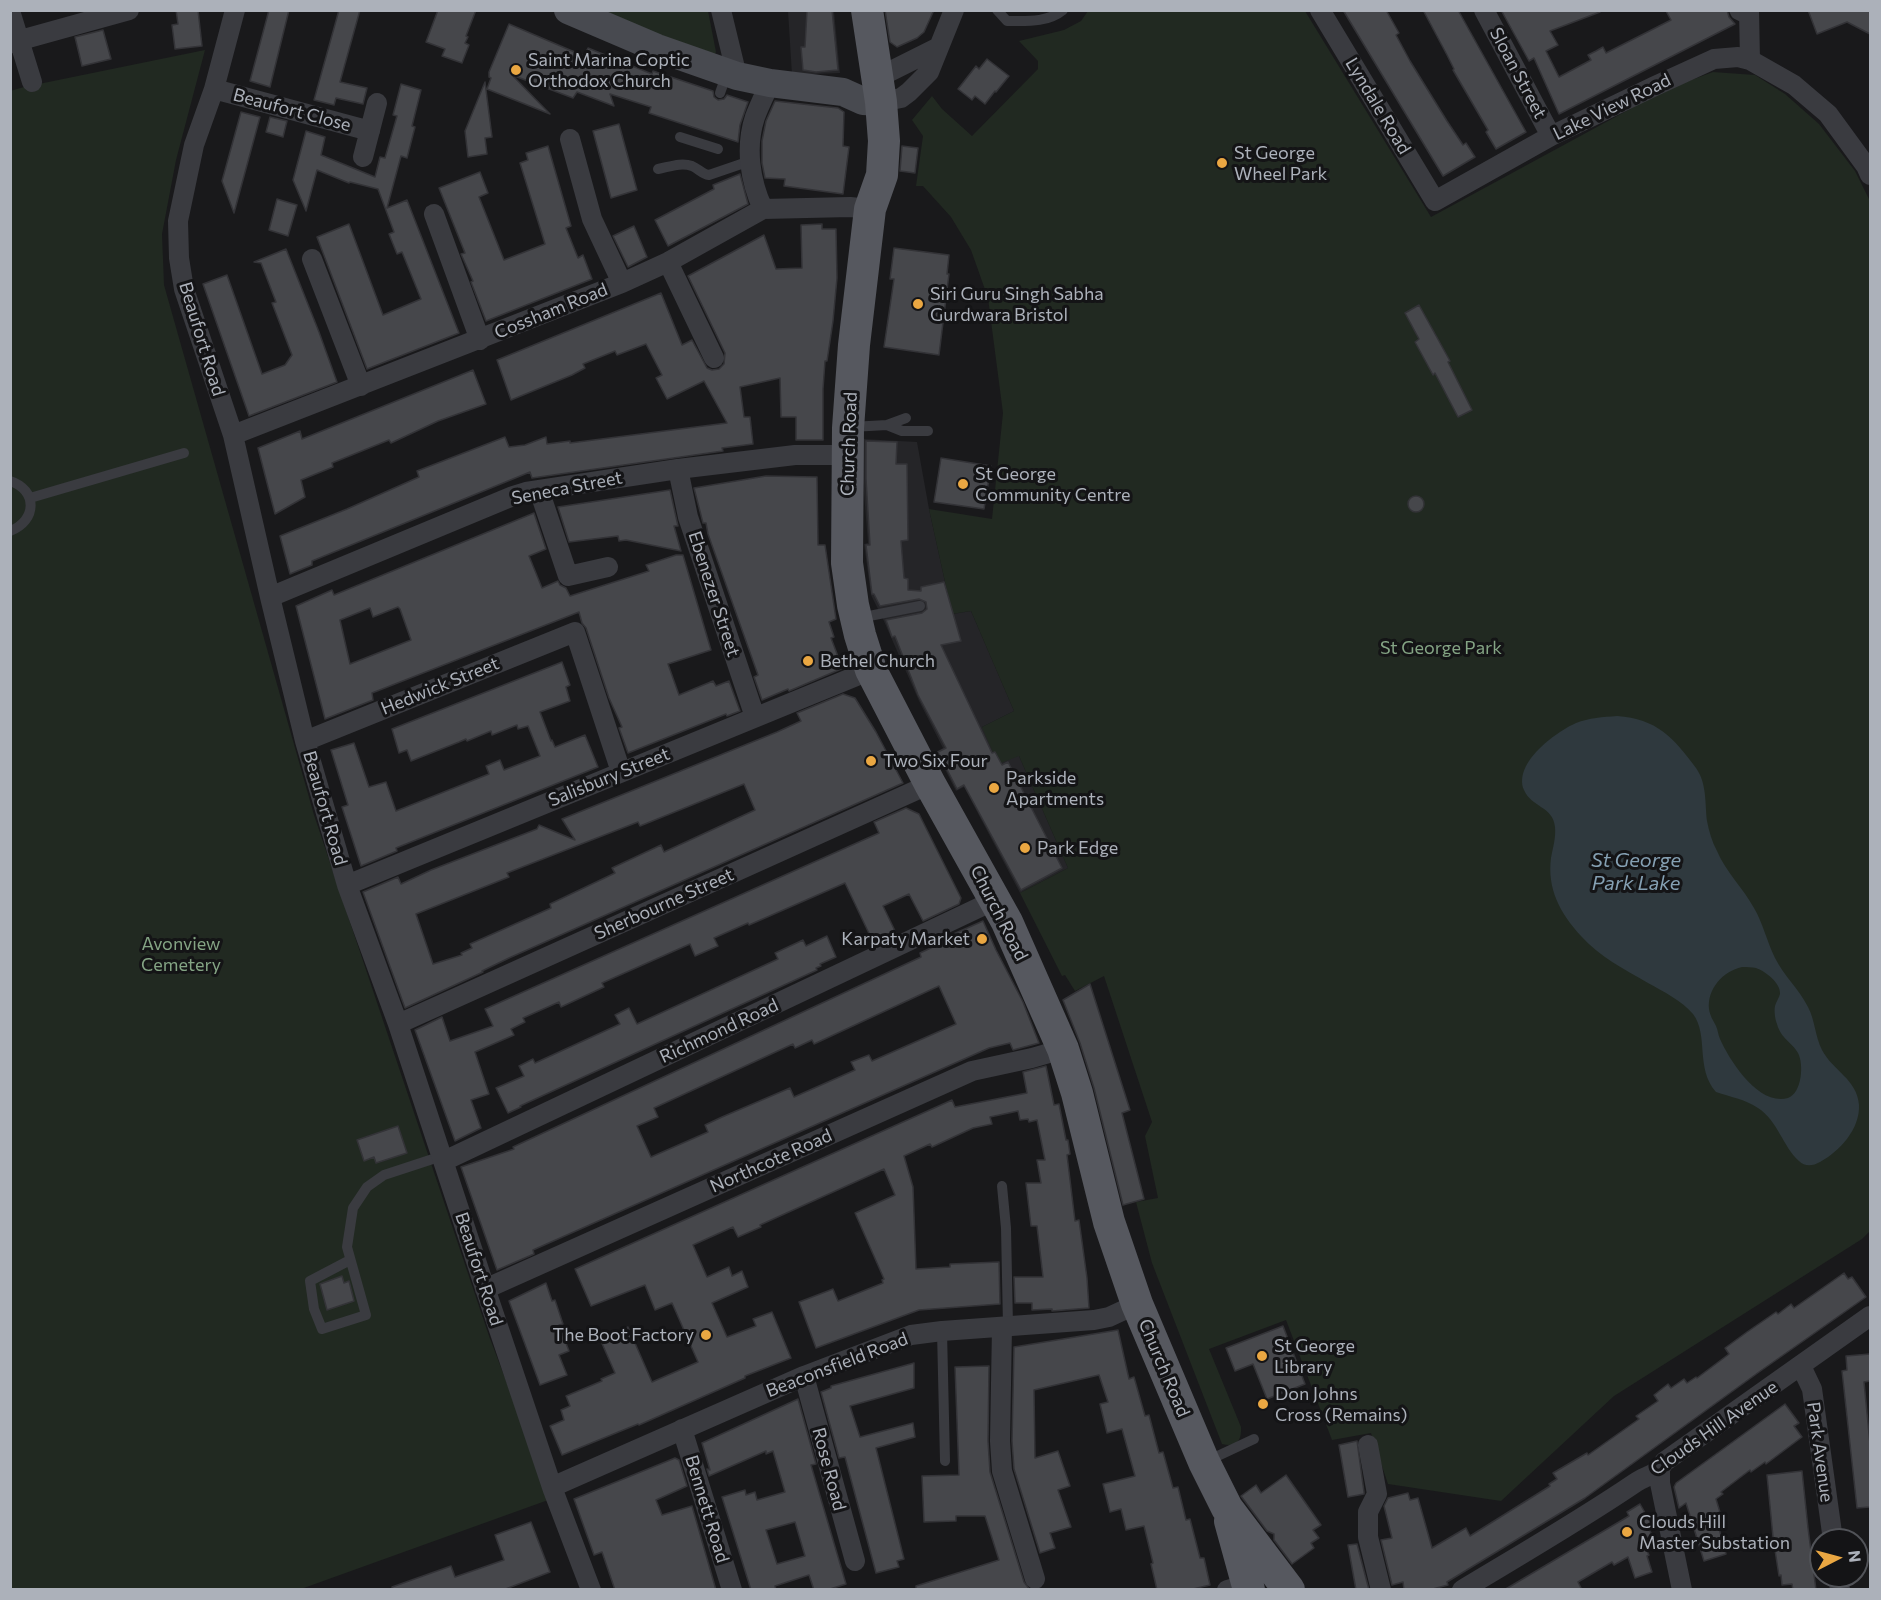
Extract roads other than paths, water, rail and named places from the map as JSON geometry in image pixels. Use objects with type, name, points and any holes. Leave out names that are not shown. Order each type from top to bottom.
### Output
[{"type":"main road","name":"Church Road","points":[[851,10],[865,91],[884,141],[882,175],[870,209],[854,345],[847,441],[847,563],[856,619],[871,669],[930,784],[995,900],[1063,1049],[1082,1113],[1109,1222],[1137,1304],[1204,1462],[1227,1508],[1288,1589]]},
{"type":"main road","name":"Church Road","points":[[865,91],[867,10]]},
{"type":"main road","points":[[1227,1508],[1235,1543],[1241,1588],[1263,1584],[1288,1589]]},
{"type":"street","points":[[15,41],[129,10]]},
{"type":"street","name":"Beaufort Road","points":[[235,10],[214,88],[194,145],[178,221],[179,258],[184,289],[232,435],[305,741],[347,885],[398,1024],[485,1289],[587,1586]]},
{"type":"street","points":[[568,10],[728,80],[865,91],[901,98],[929,72],[954,10]]},
{"type":"street","points":[[721,10],[728,80]]},
{"type":"street","name":"Lyndale Road","points":[[1320,10],[1435,201]]},
{"type":"street","name":"Sloan Street","points":[[1484,10],[1551,136]]},
{"type":"street","points":[[10,11],[15,41],[32,81]]},
{"type":"street","points":[[1744,14],[1750,60]]},
{"type":"street","points":[[865,91],[939,47]]},
{"type":"street","name":"Lake View Road","points":[[1435,201],[1551,136],[1714,59],[1738,57],[1750,60],[1794,85],[1827,114],[1866,166],[1870,175]]},
{"type":"street","points":[[763,209],[754,182],[750,148],[753,128],[770,83]]},
{"type":"street","name":"Beaufort Close","points":[[214,88],[370,131]]},
{"type":"street","name":"Beaufort Close","points":[[363,157],[378,103]]},
{"type":"street","points":[[570,138],[592,219],[622,283]]},
{"type":"street","name":"Cossham Road","points":[[232,435],[622,283],[668,262],[763,209],[850,207],[870,209]]},
{"type":"street","points":[[434,214],[480,340]]},
{"type":"street","points":[[312,259],[361,386]]},
{"type":"street","points":[[668,262],[714,358]]},
{"type":"street","name":"Seneca Street","points":[[270,597],[513,496],[678,469],[795,455],[847,441]]},
{"type":"street","name":"Ebenezer Street","points":[[678,469],[688,517],[755,717]]},
{"type":"street","points":[[539,490],[568,576],[608,567]]},
{"type":"street","name":"Hedwick Street","points":[[305,741],[575,632],[621,772]]},
{"type":"street","name":"Salisbury Street","points":[[347,885],[871,669]]},
{"type":"street","name":"Sherbourne Street","points":[[398,1024],[930,784]]},
{"type":"street","name":"Richmond Road","points":[[443,1159],[995,900]]},
{"type":"street","name":"Northcote Road","points":[[485,1289],[972,1071],[1063,1049]]},
{"type":"street","name":"Beaconsfield Road","points":[[552,1487],[804,1376],[911,1335],[1104,1319],[1137,1304]]},
{"type":"street","name":"Clouds Hill Avenue","points":[[1462,1590],[1588,1515],[1640,1479],[1660,1470],[1664,1462],[1870,1316]]},
{"type":"street","points":[[1005,1326],[1000,1441],[1002,1471],[1035,1579]]},
{"type":"street","name":"Park Avenue","points":[[1801,1366],[1812,1389],[1831,1528]]},
{"type":"street","name":"Rose Road","points":[[804,1376],[855,1561]]},
{"type":"street","name":"Bennett Road","points":[[682,1429],[732,1590]]},
{"type":"street","points":[[1368,1445],[1377,1494],[1368,1512],[1368,1537],[1381,1590]]},
{"type":"street","points":[[1660,1470],[1660,1483],[1682,1590]]},
{"type":"lane","points":[[997,10],[1007,21],[1034,21],[1058,15],[1063,10]]},
{"type":"lane","points":[[703,144],[707,132]]},
{"type":"lane","points":[[680,137],[718,149]]},
{"type":"lane","points":[[658,169],[688,165],[709,175],[750,161]]},
{"type":"lane","points":[[847,441],[906,418]]},
{"type":"lane","points":[[887,425],[902,431],[928,431]]},
{"type":"lane","points":[[30,498],[184,453]]},
{"type":"lane","points":[[10,481],[20,485],[30,498],[31,509],[27,520],[19,528],[10,531]]},
{"type":"lane","points":[[856,619],[920,606]]},
{"type":"lane","points":[[350,1260],[310,1281],[314,1309],[322,1329],[366,1315],[347,1247],[353,1208],[367,1187],[384,1175],[443,1159]]},
{"type":"lane","points":[[1002,1186],[1006,1228],[1005,1326]]},
{"type":"lane","points":[[942,1331],[945,1461]]},
{"type":"lane","points":[[1204,1462],[1254,1438]]},
{"type":"water","name":"St George Park Lake","points":[[1617,716],[1643,721],[1663,732],[1680,747],[1700,774],[1704,787],[1707,821],[1715,848],[1750,901],[1779,965],[1808,1007],[1822,1050],[1854,1088],[1859,1105],[1852,1131],[1835,1152],[1817,1163],[1806,1165],[1801,1163],[1793,1155],[1771,1120],[1758,1108],[1743,1100],[1716,1092],[1706,1073],[1698,1022],[1693,1014],[1672,997],[1621,968],[1596,950],[1561,909],[1553,890],[1550,869],[1555,827],[1550,815],[1524,790],[1522,780],[1525,769],[1538,750],[1568,727],[1586,720]],"holes":[[[1744,967],[1756,968],[1764,972],[1772,978],[1780,990],[1775,1004],[1776,1022],[1781,1033],[1798,1053],[1801,1064],[1799,1084],[1793,1095],[1788,1098],[1777,1099],[1766,1095],[1746,1080],[1731,1059],[1710,1014],[1709,1002],[1718,982],[1729,972]]]},
{"type":"place","name":"Saint Marina Coptic Orthodox Church","points":[[516,70]]},
{"type":"place","name":"St George Wheel Park","points":[[1222,163]]},
{"type":"place","name":"Siri Guru Singh Sabha Gurdwara Bristol","points":[[918,304]]},
{"type":"place","name":"St George Community Centre","points":[[963,484]]},
{"type":"place","name":"Bethel Church","points":[[808,661]]},
{"type":"place","name":"Two Six Four","points":[[871,761]]},
{"type":"place","name":"Parkside Apartments","points":[[994,788]]},
{"type":"place","name":"Park Edge","points":[[1025,848]]},
{"type":"place","name":"Karpaty Market","points":[[982,939]]},
{"type":"place","name":"The Boot Factory","points":[[706,1335]]},
{"type":"place","name":"St George Library","points":[[1262,1356]]},
{"type":"place","name":"Don Johns Cross (Remains)","points":[[1263,1404]]},
{"type":"place","name":"Clouds Hill Master Substation","points":[[1627,1532]]},
{"type":"park label","name":"St George Park","points":[[1441,648]]},
{"type":"park label","name":"Avonview Cemetery","points":[[181,954]]}]
